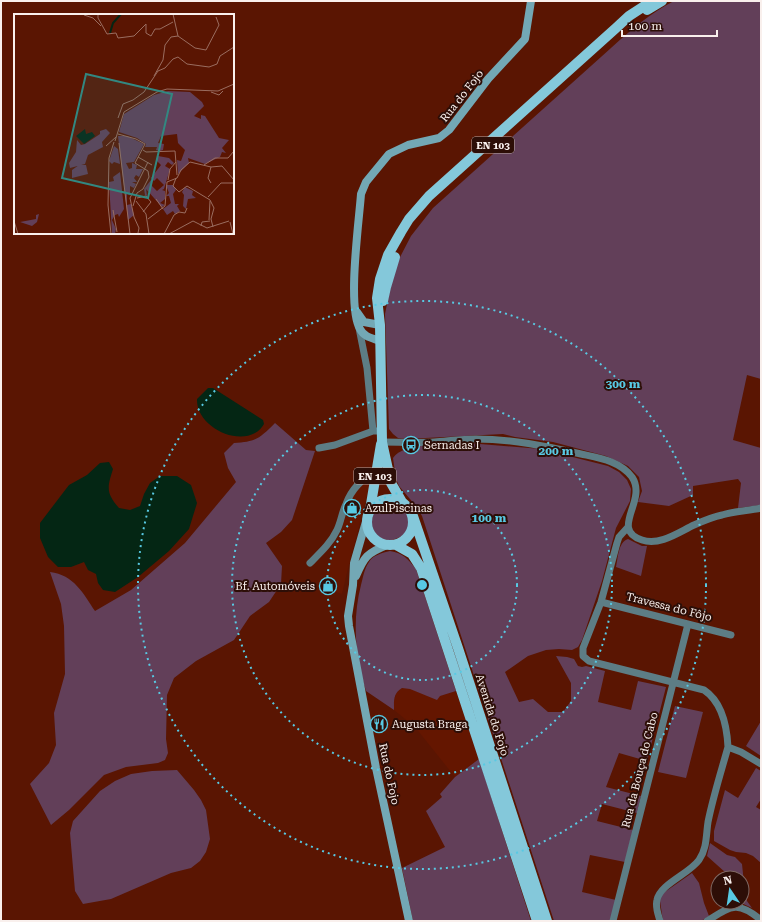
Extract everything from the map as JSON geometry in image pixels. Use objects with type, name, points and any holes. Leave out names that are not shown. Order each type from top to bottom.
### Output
[{"type":"main road","name":"Rua do Fojo","points":[[359,328],[353,293],[361,194],[366,182],[389,154],[408,145],[439,138],[449,130],[488,79],[525,38],[531,1]]},
{"type":"main road","name":"EN 103","points":[[402,502],[391,483],[382,442],[377,431],[380,325],[377,298],[380,279],[394,243],[409,219],[420,206],[450,177],[616,28],[634,13],[652,1]]},
{"type":"main road","name":"EN 103","points":[[380,325],[386,287],[398,248],[407,231],[419,215],[439,194],[620,30],[642,13],[662,1]]},
{"type":"main road","points":[[355,310],[364,322],[380,325]]},
{"type":"main road","points":[[359,328],[365,336],[380,341]]},
{"type":"main road","name":"EN 103","points":[[368,514],[382,442]]},
{"type":"main road","name":"EN 103","points":[[368,514],[381,500],[395,499],[402,502]]},
{"type":"main road","name":"Avenida do Fojo","points":[[402,502],[407,506],[413,516],[548,921]]},
{"type":"main road","name":"Rua do Fojo","points":[[368,514],[354,563],[353,585],[348,616],[349,626],[373,754],[409,921]]},
{"type":"main road","name":"Avenida do Fojo","points":[[368,514],[367,526],[369,533],[380,543],[391,545],[412,554],[421,568],[537,921]]},
{"type":"main road","name":"EN 103","points":[[391,545],[402,542],[408,537],[412,531],[413,516]]},
{"type":"main road","name":"Rua do Fojo","points":[[353,585],[361,564],[366,556],[375,550],[391,545]]},
{"type":"street","points":[[319,448],[335,445],[377,431],[359,328]]},
{"type":"street","points":[[382,442],[432,442],[477,439],[547,446],[602,459],[621,467],[633,478],[637,491],[636,500],[630,516],[628,527],[619,537],[601,602],[583,648],[583,656],[589,661],[704,690],[712,697],[721,714],[725,725],[728,747],[708,822],[707,839],[701,856],[694,866],[659,894],[656,905],[660,921]]},
{"type":"street","points":[[310,563],[328,544],[337,530],[346,503],[353,491],[365,479],[371,475],[376,475]]},
{"type":"street","points":[[628,527],[631,533],[636,537],[643,540],[656,541],[723,514],[761,508]]},
{"type":"street","name":"Travessa do Fôjo","points":[[601,602],[731,635]]},
{"type":"street","name":"Rua da Bouça do Cabo","points":[[614,921],[688,624]]},
{"type":"street","points":[[728,747],[741,752],[761,764]]},
{"type":"street","points":[[707,921],[728,909],[735,907],[745,908],[761,920]]},
{"type":"shaded area","points":[[674,1],[761,1],[761,379],[747,375],[733,440],[761,448],[761,505],[738,508],[741,483],[738,479],[693,486],[693,495],[669,506],[638,502],[642,491],[639,477],[628,466],[606,456],[553,442],[503,434],[406,439],[398,438],[389,429],[385,314],[398,261],[411,236],[433,208],[618,41],[649,16]]},
{"type":"shaded area","points":[[208,388],[213,388],[263,420],[264,424],[256,432],[246,436],[227,434],[218,430],[209,424],[198,408],[197,399]]},
{"type":"shaded area","points":[[275,423],[306,450],[315,451],[292,520],[281,532],[266,543],[282,566],[281,584],[269,602],[250,616],[234,640],[196,661],[174,678],[167,695],[166,739],[168,753],[165,760],[158,763],[126,767],[104,775],[69,810],[51,825],[30,784],[49,763],[56,745],[54,713],[65,674],[64,626],[61,604],[50,572],[72,581],[82,592],[95,611],[131,590],[185,543],[236,482],[228,468],[224,453],[234,443],[248,442],[261,436]]},
{"type":"shaded area","points":[[468,443],[541,449],[608,466],[619,472],[627,480],[631,489],[630,501],[616,528],[602,581],[582,640],[578,647],[572,650],[546,650],[528,656],[505,672],[519,702],[533,699],[548,712],[563,712],[571,701],[571,683],[556,656],[574,659],[578,666],[586,666],[605,671],[598,702],[631,710],[638,681],[666,687],[647,761],[619,753],[606,787],[641,796],[637,813],[602,804],[597,821],[633,830],[625,862],[590,855],[582,892],[616,900],[610,921],[554,921],[422,516],[399,486],[396,479],[393,458],[398,453],[406,449],[416,446]]},
{"type":"shaded area","points":[[109,462],[113,469],[109,490],[112,498],[119,508],[130,510],[140,506],[150,483],[160,476],[177,476],[191,485],[197,503],[189,529],[169,551],[138,577],[115,592],[103,590],[98,583],[96,574],[88,570],[84,562],[71,567],[58,567],[48,557],[40,538],[40,523],[69,485],[87,475],[100,463]]},
{"type":"shaded area","points":[[371,480],[342,594],[322,587],[352,498],[356,491]]},
{"type":"shaded area","points":[[403,507],[409,516],[409,525],[406,532],[400,537],[392,540],[384,539],[377,535],[372,526],[372,521],[373,514],[377,508]]},
{"type":"shaded area","points":[[628,539],[642,546],[647,546],[641,576],[616,567],[620,547]]},
{"type":"shaded area","points":[[390,551],[405,557],[416,569],[456,691],[440,696],[437,700],[410,689],[402,688],[397,692],[394,700],[394,710],[366,691],[359,665],[356,638],[356,611],[366,568],[373,558]]},
{"type":"shaded area","points":[[406,687],[440,696],[456,691],[479,759],[455,777],[415,727],[394,710],[396,693],[400,689]]},
{"type":"shaded area","points":[[675,706],[703,712],[686,778],[658,772]]},
{"type":"shaded area","points":[[761,721],[761,756],[746,746]]},
{"type":"shaded area","points":[[479,759],[531,921],[413,921],[402,868],[445,847],[426,811],[442,797],[440,794],[455,777]]},
{"type":"shaded area","points":[[756,768],[761,771],[761,799],[756,807],[761,810],[761,863],[753,856],[730,850],[714,841],[714,831],[725,790],[738,798]]},
{"type":"shaded area","points":[[177,770],[194,790],[206,810],[210,839],[206,852],[200,861],[191,868],[171,873],[111,899],[83,904],[75,891],[70,833],[73,821],[100,791],[115,781],[131,774]]},
{"type":"shaded area","points":[[710,843],[727,855],[735,857],[742,864],[743,870],[723,870],[707,856]]},
{"type":"shaded area","points":[[692,873],[699,883],[709,916],[701,921],[663,921],[660,901],[662,894]]},
{"type":"place","name":"Sernadas I","points":[[411,445]]},
{"type":"place","name":"AzulPiscinas","points":[[352,508]]},
{"type":"place","name":"Bf. Automóveis","points":[[328,586]]},
{"type":"place","name":"Augusta Braga","points":[[379,724]]}]
